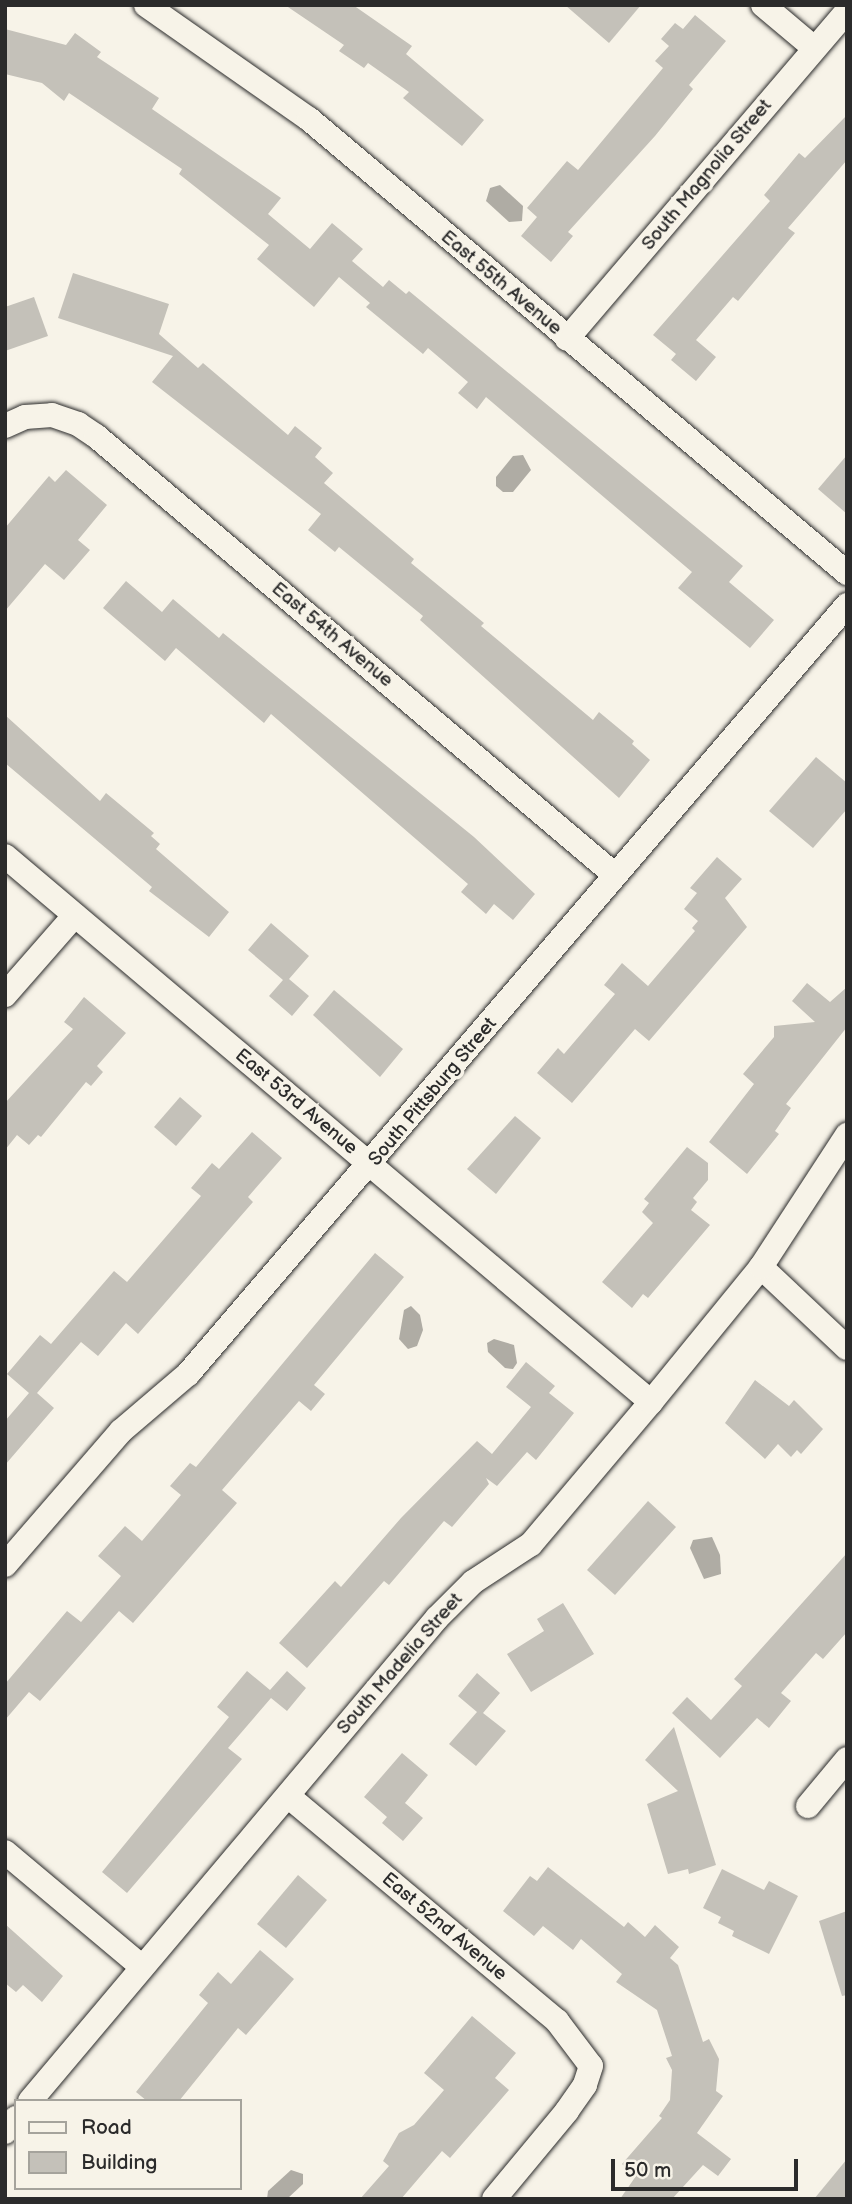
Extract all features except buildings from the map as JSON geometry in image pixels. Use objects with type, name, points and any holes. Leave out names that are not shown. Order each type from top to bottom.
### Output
[{"type":"street","name":"East 55th Avenue","points":[[146,5],[222,54],[309,119],[847,573]]},
{"type":"street","points":[[763,5],[814,48]]},
{"type":"street","name":"South Magnolia Street","points":[[567,339],[847,11]]},
{"type":"street","name":"East 54th Avenue","points":[[5,426],[40,415],[65,418],[96,436],[615,875]]},
{"type":"street","name":"South Pittsburg Street","points":[[5,1564],[110,1443],[188,1374],[371,1166],[615,875],[847,605]]},
{"type":"street","name":"East 53rd Avenue","points":[[5,856],[651,1402]]},
{"type":"street","points":[[5,995],[75,915]]},
{"type":"street","name":"South Madelia Street","points":[[32,2099],[464,1589],[531,1544],[761,1267],[847,1135]]},
{"type":"street","points":[[761,1267],[847,1348]]},
{"type":"street","points":[[808,1806],[847,1759]]},
{"type":"street","name":"East 52nd Avenue","points":[[288,1796],[557,2021],[591,2066],[585,2085],[567,2111],[494,2199]]},
{"type":"street","points":[[5,1852],[142,1967]]},
{"type":"shaded area","points":[[500,185],[523,206],[522,221],[509,222],[486,201],[490,188]]},
{"type":"shaded area","points":[[523,455],[531,470],[513,492],[503,492],[496,486],[496,477],[513,456]]},
{"type":"shaded area","points":[[411,1306],[420,1315],[423,1330],[417,1346],[408,1349],[399,1339],[404,1310]]},
{"type":"shaded area","points":[[494,1339],[514,1345],[517,1363],[513,1369],[505,1368],[488,1352],[487,1343]]},
{"type":"shaded area","points":[[712,1537],[720,1555],[721,1574],[704,1579],[690,1548],[693,1540]]},
{"type":"shaded area","points":[[291,2170],[303,2174],[303,2184],[287,2199],[267,2199],[268,2191]]}]
